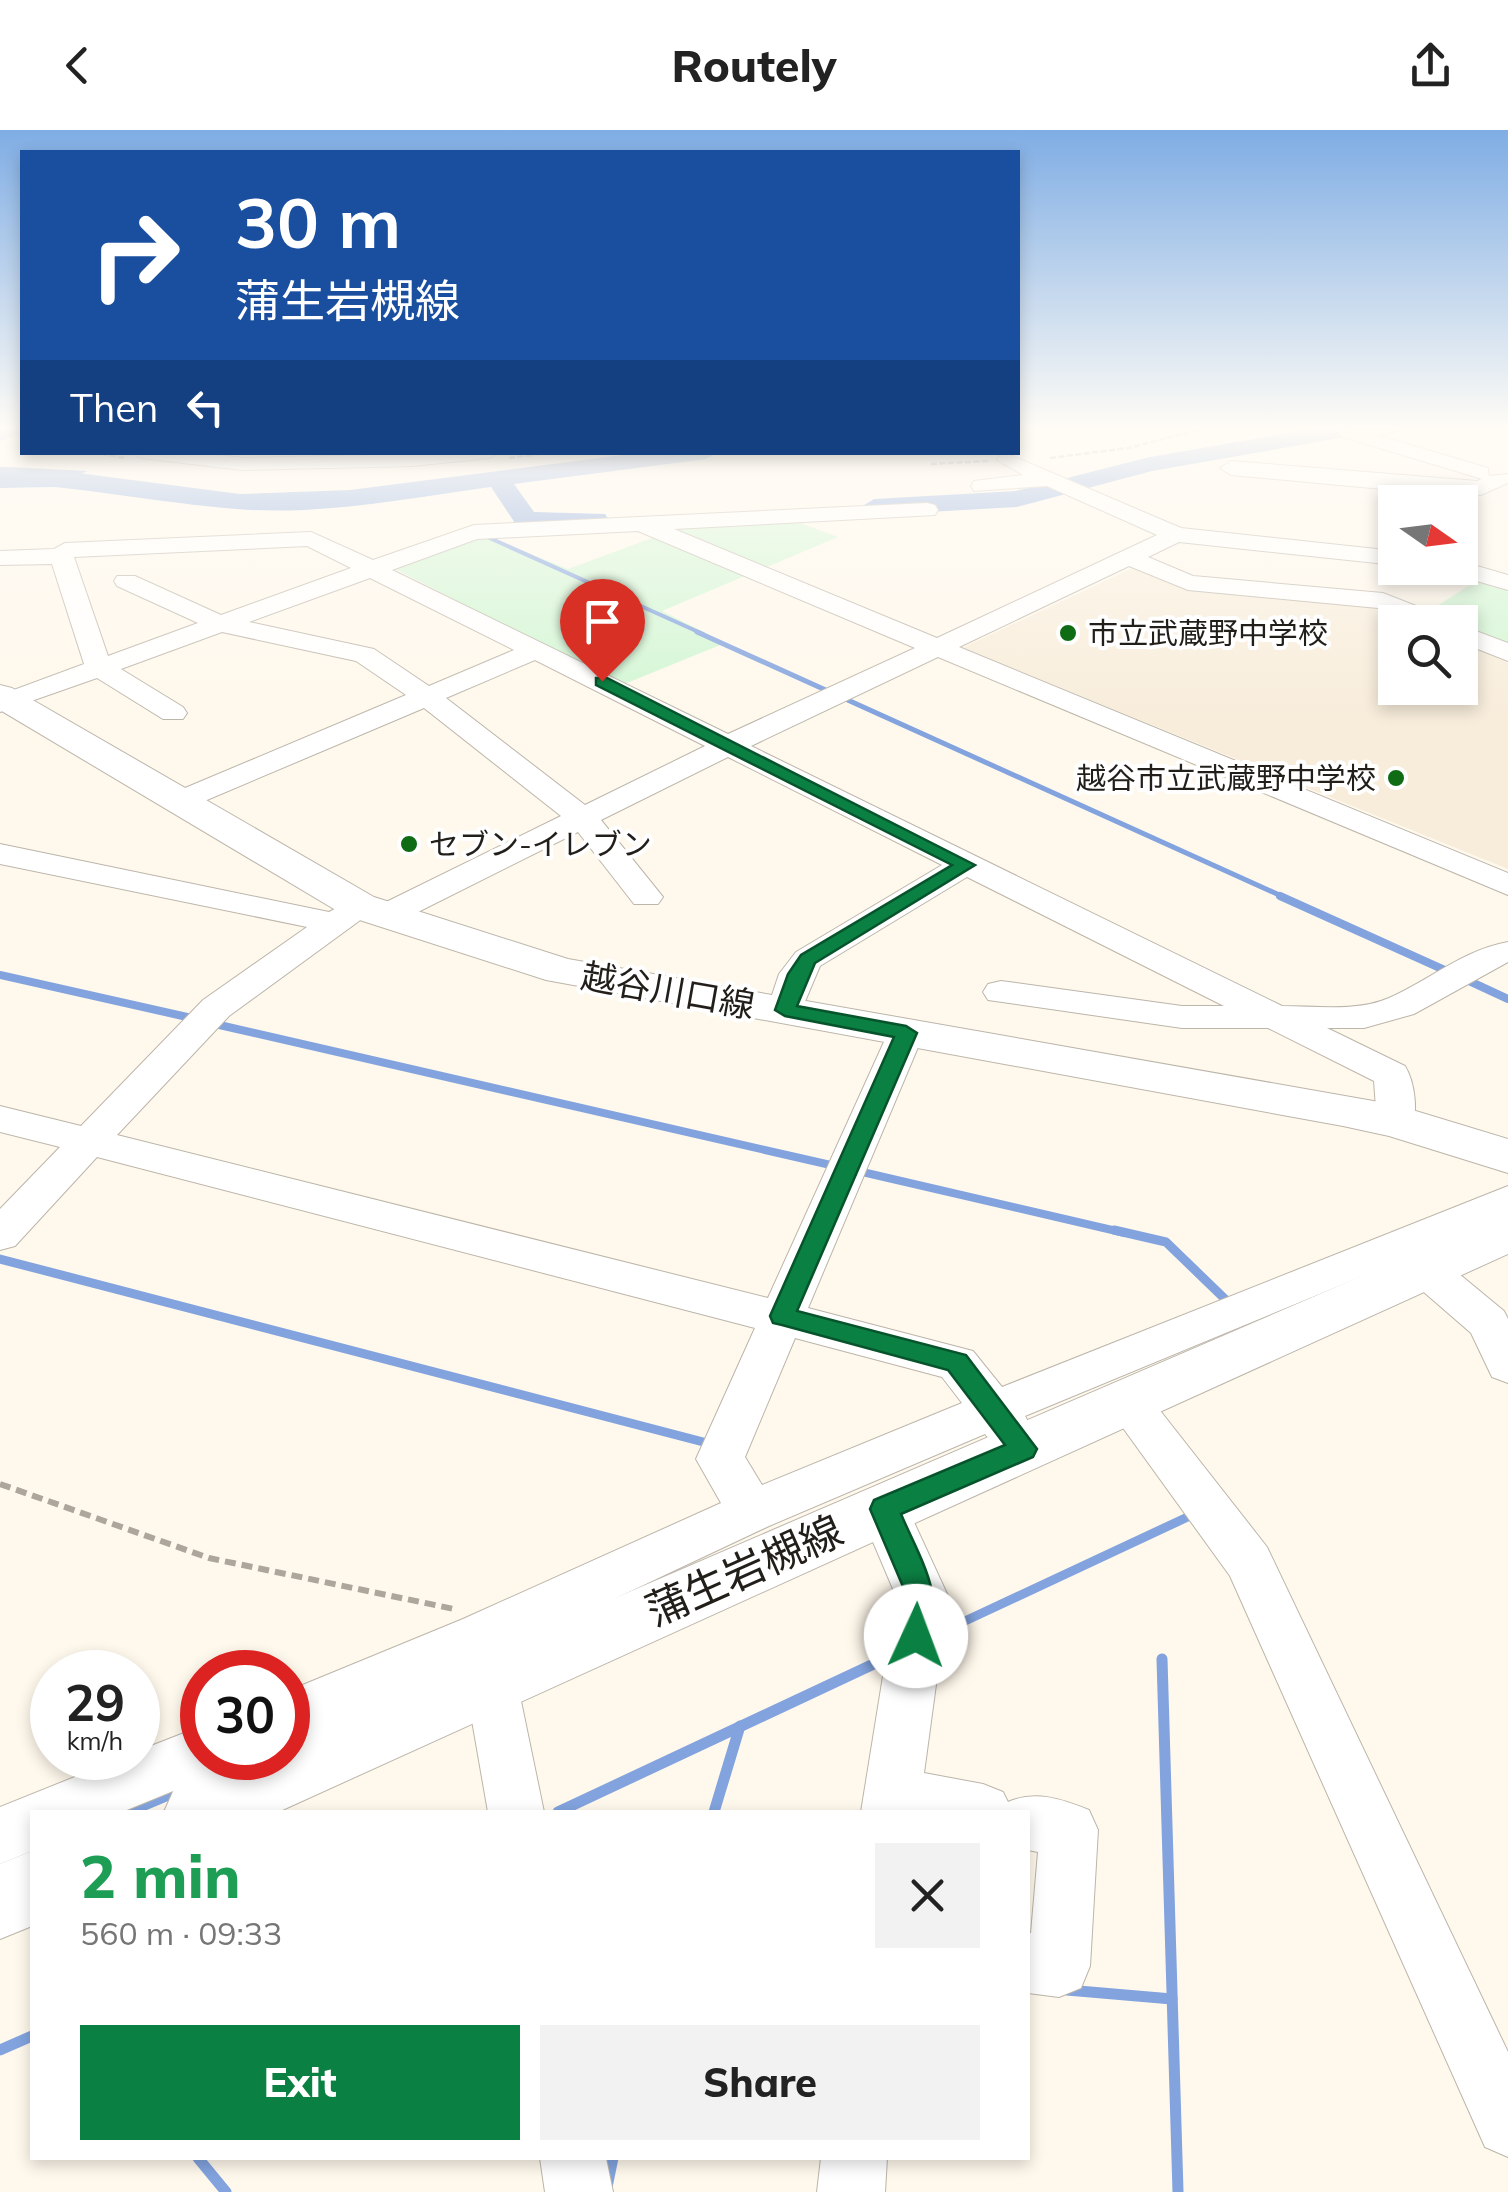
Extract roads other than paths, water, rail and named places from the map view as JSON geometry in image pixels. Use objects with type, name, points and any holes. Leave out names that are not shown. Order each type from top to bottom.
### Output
[{"type":"main road","name":"越谷川口線","points":[[3,700],[360,915],[561,971],[1275,1096],[1396,1122],[1508,1156]]},
{"type":"main road","name":"蒲生岩槻線","points":[[204,1810],[488,1658],[884,1509],[1008,1430],[1128,1403],[1508,1232]]},
{"type":"main road","points":[[0,1902],[30,1889]]},
{"type":"street","points":[[3,700],[474,532],[697,521]]},
{"type":"street","points":[[1145,521],[1176,535],[1378,556]]},
{"type":"street","points":[[640,524],[1508,885]]},
{"type":"street","points":[[0,1236],[216,1008],[360,915],[584,820],[727,746],[1176,535]]},
{"type":"street","points":[[174,713],[98,667],[62,556],[65,550],[311,539],[539,649],[1274,1019],[1392,1074],[1396,1122]]},
{"type":"street","points":[[0,558],[62,556]]},
{"type":"street","points":[[1127,557],[1188,583],[1393,605]]},
{"type":"street","points":[[1478,574],[1508,583]]},
{"type":"street","points":[[126,581],[220,624],[365,655],[426,696],[584,820],[646,896]]},
{"type":"street","points":[[1478,640],[1508,653]]},
{"type":"street","points":[[177,802],[539,649]]},
{"type":"street","points":[[0,854],[360,915]]},
{"type":"street","points":[[785,1010],[808,959],[843,934],[966,865]]},
{"type":"street","points":[[1001,992],[1182,1017],[1364,1017],[1401,1006],[1492,955],[1508,952]]},
{"type":"street","points":[[752,1511],[720,1459],[906,1033]]},
{"type":"street","points":[[0,1119],[957,1362],[1008,1430]]},
{"type":"street","points":[[310,1711],[488,1658],[752,1511],[1008,1430],[1224,1313],[1508,1200]]},
{"type":"street","points":[[1426,1270],[1488,1324],[1508,1365]]},
{"type":"street","points":[[1128,1403],[1249,1562],[1508,2124]]},
{"type":"street","points":[[884,1509],[922,1596],[892,1803],[963,1810]]},
{"type":"street","points":[[488,1658],[516,1810]]},
{"type":"street","points":[[61,1810],[180,1761]]},
{"type":"street","points":[[1030,1822],[1069,1830],[1060,1966],[1030,1963]]},
{"type":"street","points":[[0,1836],[30,1823]]},
{"type":"street","points":[[573,2160],[579,2192]]},
{"type":"street","points":[[851,2192],[854,2160]]},
{"type":"waterway","points":[[483,535],[703,634]]},
{"type":"waterway","points":[[697,632],[1286,898]]},
{"type":"waterway","points":[[1280,896],[1449,972]]},
{"type":"waterway","points":[[0,975],[196,1019]]},
{"type":"waterway","points":[[1467,980],[1508,999]]},
{"type":"waterway","points":[[215,1024],[835,1166]]},
{"type":"waterway","points":[[858,1171],[1125,1233]]},
{"type":"waterway","points":[[1114,1230],[1166,1242],[1227,1301]]},
{"type":"waterway","points":[[0,1259],[711,1444]]},
{"type":"waterway","points":[[935,1635],[1194,1514]]},
{"type":"waterway","points":[[740,1727],[895,1654],[890,1656]]},
{"type":"waterway","points":[[1162,1659],[1178,2192]]},
{"type":"waterway","points":[[562,1810],[740,1727]]},
{"type":"waterway","points":[[715,1810],[740,1727]]},
{"type":"waterway","points":[[133,1810],[178,1791]]},
{"type":"waterway","points":[[1067,1990],[1172,1999]]},
{"type":"waterway","points":[[0,2050],[30,2037]]},
{"type":"waterway","points":[[200,2160],[226,2192]]},
{"type":"waterway","points":[[606,2192],[613,2160]]},
{"type":"place","name":"市立武蔵野中学校","points":[[1068,633]]},
{"type":"place","name":"越谷市立武蔵野中学校","points":[[1396,778]]},
{"type":"place","name":"セブン-イレブン","points":[[409,844]]}]
